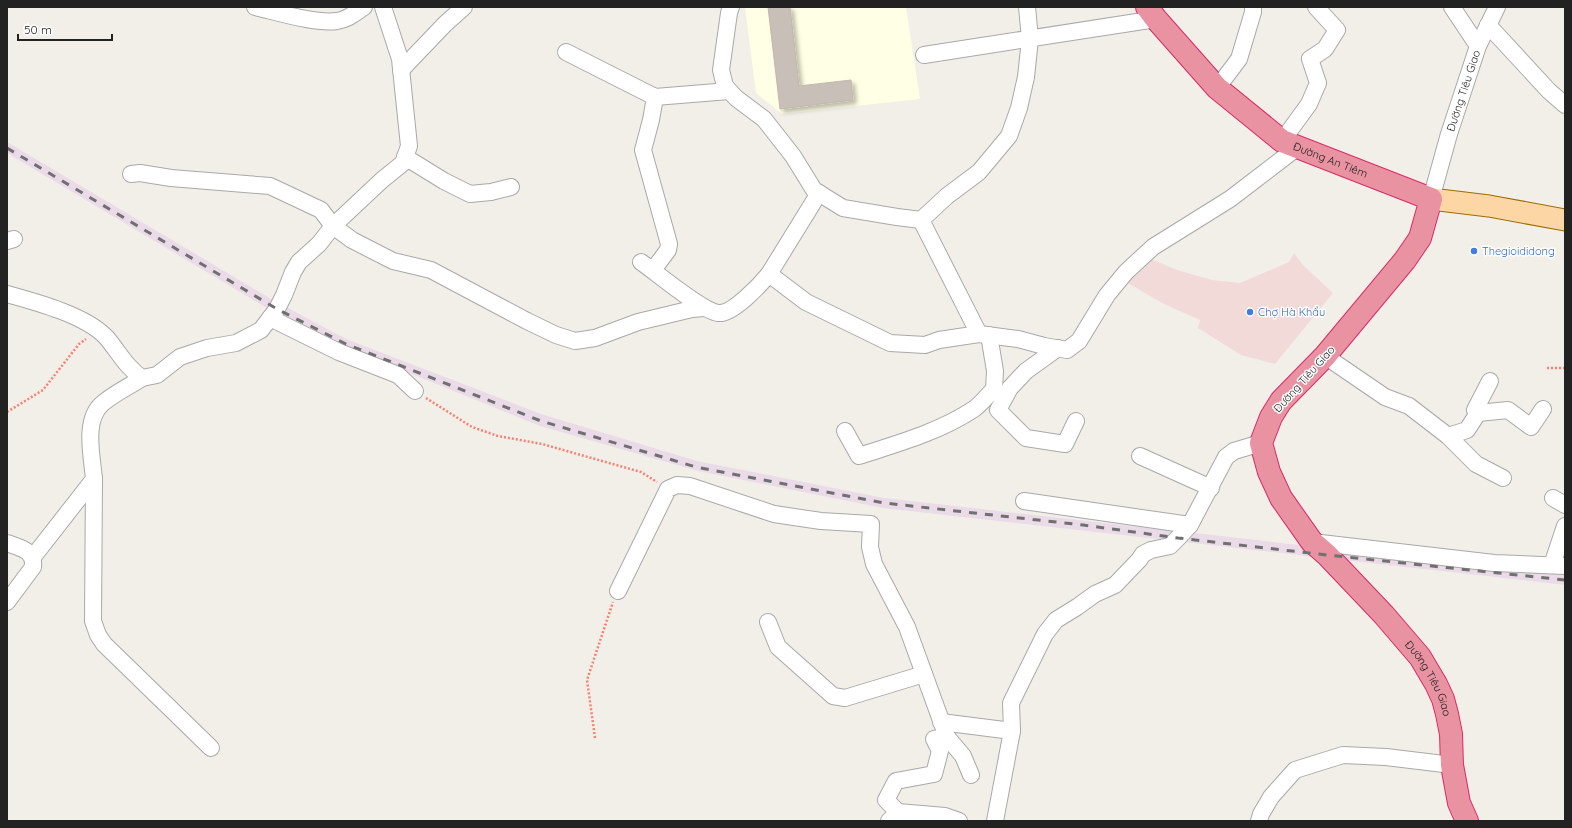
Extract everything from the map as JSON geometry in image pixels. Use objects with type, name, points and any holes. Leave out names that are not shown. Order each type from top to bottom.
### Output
[{"type":"highway","name":"Đường An Tiêm","points":[[1151,13],[1217,88],[1290,144],[1431,199]]},
{"type":"highway","name":"Đường Tiêu Giao","points":[[1431,199],[1420,238],[1405,260],[1325,356],[1281,401],[1271,417],[1261,443],[1269,472],[1281,498],[1312,542],[1327,555],[1384,615],[1424,664],[1436,684],[1448,714],[1451,734],[1452,765],[1459,803],[1467,821]]},
{"type":"main road","name":"Đường An Tiêm","points":[[1431,199],[1489,206],[1565,220]]},
{"type":"street","points":[[255,7],[310,20],[336,21],[348,17],[364,7]]},
{"type":"street","points":[[211,748],[104,644],[98,635],[93,614],[94,479],[91,434],[92,421],[96,410],[103,403],[142,378],[157,375],[180,358],[207,348],[236,343],[261,330],[284,295],[293,272],[299,262],[319,244],[333,226],[382,180],[403,163],[409,146],[400,59],[383,7]]},
{"type":"street","points":[[401,70],[445,24],[464,7]]},
{"type":"street","points":[[731,7],[721,70],[725,86],[736,98],[764,119],[793,156],[814,190],[843,208],[921,220]]},
{"type":"street","points":[[921,220],[946,196],[980,172],[1009,136],[1019,108],[1026,77],[1030,39],[1027,7]]},
{"type":"street","points":[[1217,88],[1239,59],[1253,12],[1253,7]]},
{"type":"street","points":[[768,274],[806,302],[890,343],[925,345],[939,340],[984,335],[1018,339],[1067,350],[1079,341],[1107,295],[1126,272],[1153,247],[1230,199],[1290,144],[1318,83],[1310,59],[1325,48],[1337,30],[1316,7]]},
{"type":"street","points":[[1452,7],[1478,46]]},
{"type":"street","name":"Đường Tiêu Giao","points":[[1431,199],[1449,134],[1478,46],[1496,7]]},
{"type":"street","points":[[924,55],[1030,39],[1151,13]]},
{"type":"street","points":[[1488,25],[1549,91],[1565,105]]},
{"type":"street","points":[[566,52],[655,97],[729,91]]},
{"type":"street","points":[[655,97],[643,150],[669,244],[668,250],[647,266],[704,308],[719,313],[731,310],[760,285],[819,193]]},
{"type":"street","points":[[405,157],[444,181],[470,194],[512,188]]},
{"type":"street","points":[[131,174],[140,173],[171,178],[270,186],[321,210],[333,226],[352,240],[393,261],[430,270],[527,321],[556,335],[576,341],[595,338],[638,322],[692,309],[704,308]]},
{"type":"street","points":[[844,431],[859,456],[908,441],[935,430],[975,408],[994,389],[994,371],[984,335],[921,220]]},
{"type":"street","points":[[7,294],[68,313],[89,324],[105,336],[132,372],[142,378]]},
{"type":"street","points":[[270,318],[339,352],[398,376],[415,391]]},
{"type":"street","points":[[1058,348],[1026,371],[1010,388],[998,410],[1026,438],[1065,444],[1076,421]]},
{"type":"street","points":[[1325,356],[1384,397],[1409,406],[1448,436],[1476,464],[1503,478]]},
{"type":"street","points":[[1478,413],[1475,410],[1490,381]]},
{"type":"street","points":[[994,382],[1010,388]]},
{"type":"street","points":[[1478,413],[1508,410],[1531,427],[1544,409]]},
{"type":"street","points":[[1448,436],[1467,430],[1478,413]]},
{"type":"street","points":[[995,821],[1012,731],[1011,703],[1045,634],[1056,620],[1077,608],[1095,594],[1115,585],[1143,554],[1151,550],[1170,546],[1190,525],[1211,488],[1226,457],[1234,451],[1261,443]]},
{"type":"street","points":[[1140,456],[1211,488]]},
{"type":"street","points":[[7,602],[33,567],[33,557],[94,479]]},
{"type":"street","points":[[618,591],[668,489],[677,485],[690,486],[774,514],[821,521],[871,524],[870,547],[874,564],[907,627],[944,729],[963,756],[971,775]]},
{"type":"street","points":[[1024,501],[1190,525]]},
{"type":"street","points":[[1312,542],[1494,563],[1559,565],[1565,526]]},
{"type":"street","points":[[7,543],[29,553],[33,557]]},
{"type":"street","points":[[768,622],[778,647],[833,696],[845,698],[924,674]]},
{"type":"street","points":[[959,821],[945,816],[893,816],[886,800],[896,781],[934,774],[940,751],[934,739],[944,729],[1012,731]]},
{"type":"street","points":[[1259,821],[1261,814],[1271,797],[1295,770],[1343,754],[1386,757],[1452,765]]},
{"type":"path","points":[[7,412],[43,390],[79,344],[98,331]]},
{"type":"path","points":[[1546,368],[1565,368]]},
{"type":"path","points":[[415,391],[472,427],[498,436],[542,444],[641,472],[668,489]]},
{"type":"path","points":[[595,738],[587,680],[612,604],[618,591]]},
{"type":"shaded area","points":[[745,7],[906,7],[920,99],[782,114],[756,93]]},
{"type":"shaded area","points":[[7,142],[273,300],[346,339],[541,414],[697,461],[884,498],[1565,575],[1565,585],[883,508],[698,471],[540,426],[345,347],[272,311],[7,153]]},
{"type":"shaded area","name":"Chợ Hà Khẩu","points":[[1294,253],[1303,265],[1333,293],[1275,364],[1241,355],[1198,328],[1200,320],[1164,304],[1126,282],[1151,259],[1177,270],[1212,280],[1240,283],[1289,262]]},
{"type":"building","points":[[768,7],[790,7],[799,86],[851,80],[853,100],[780,109]]},
{"type":"railway","points":[[7,148],[277,309],[346,344],[541,421],[696,467],[884,503],[1083,525],[1178,538],[1327,555],[1565,580]]},
{"type":"place","name":"Thegioididong","points":[[1474,251]]},
{"type":"place","name":"Chợ Hà Khẩu","points":[[1250,312]]}]
